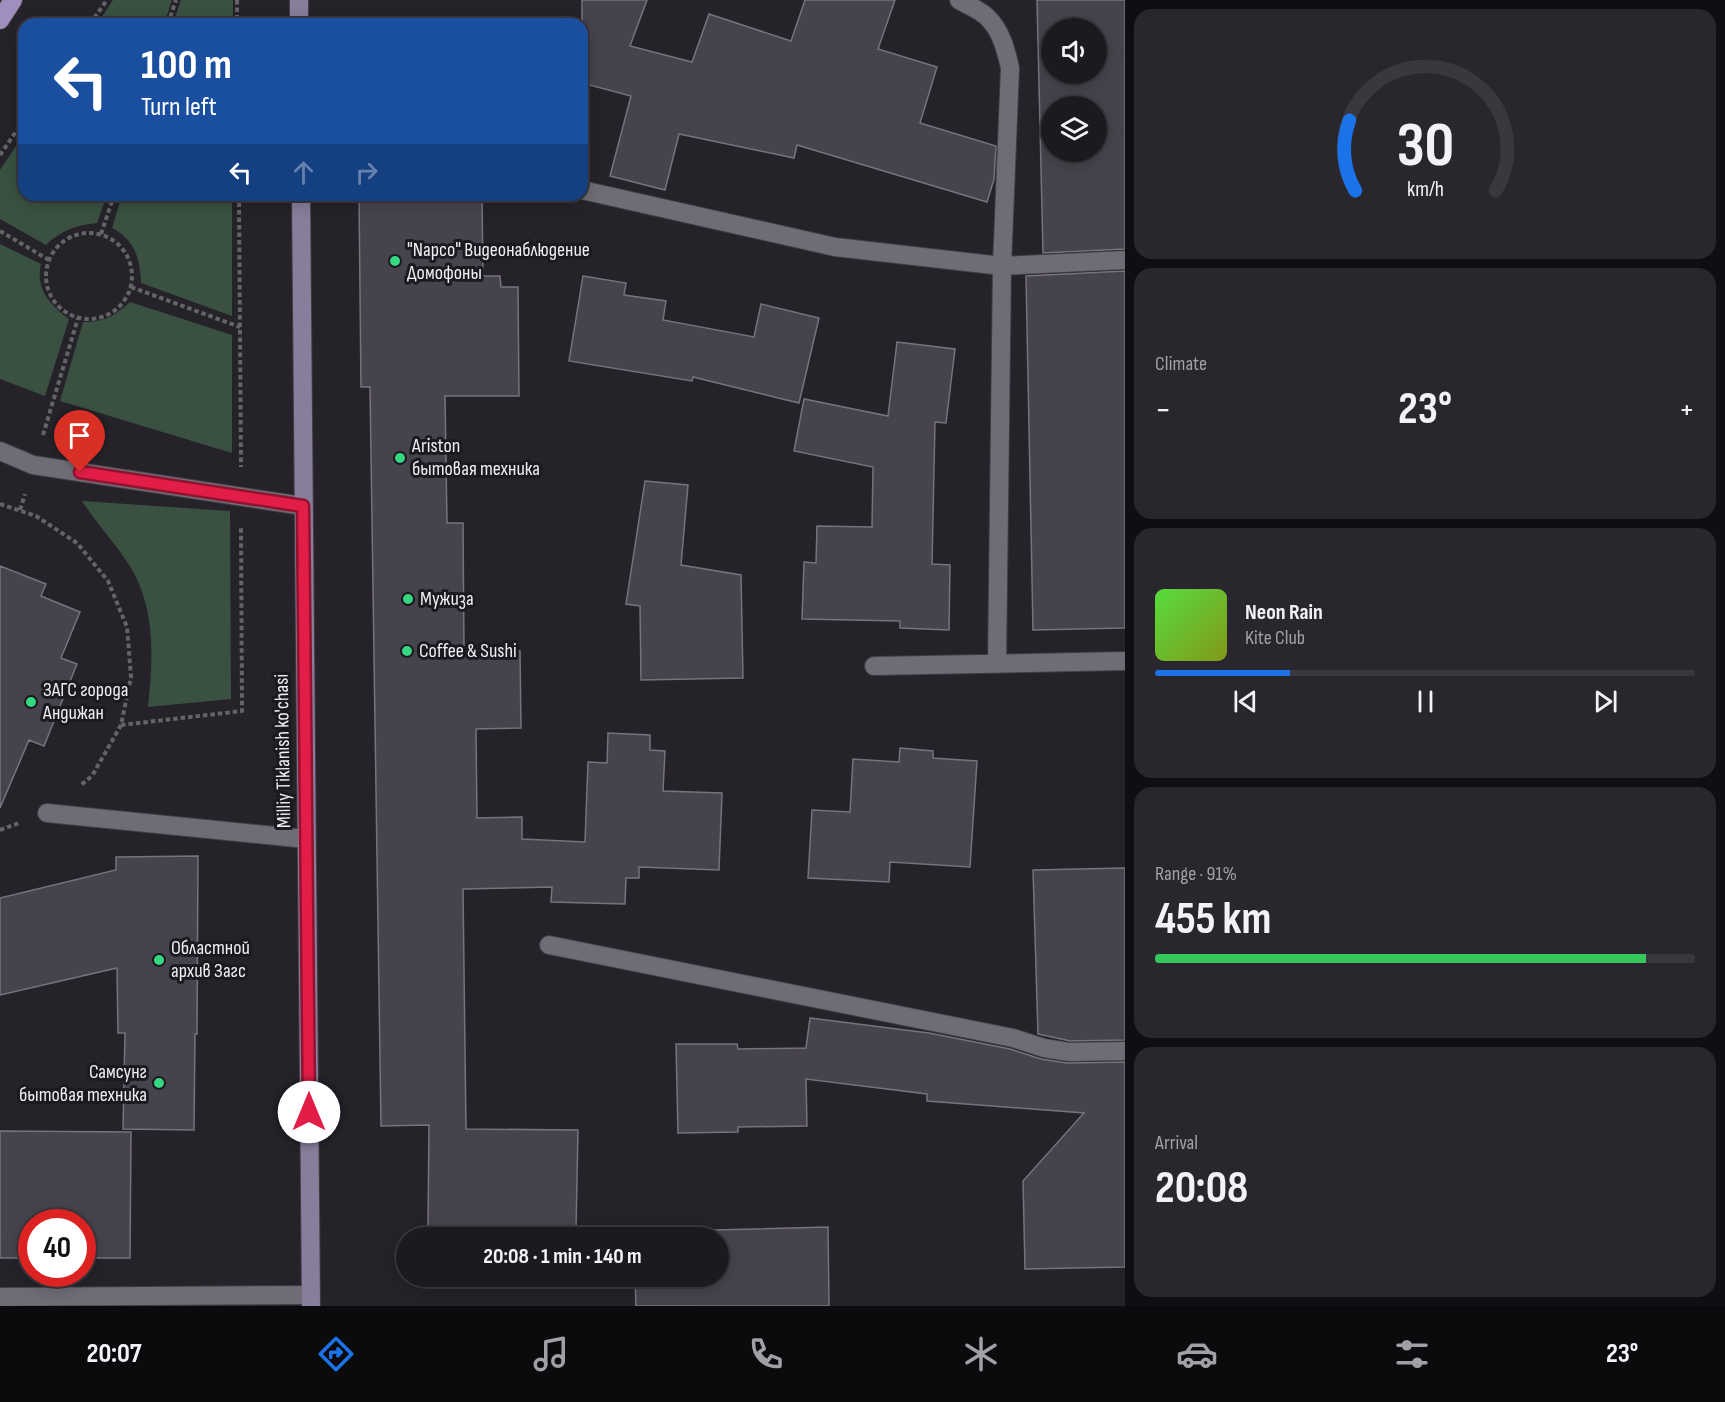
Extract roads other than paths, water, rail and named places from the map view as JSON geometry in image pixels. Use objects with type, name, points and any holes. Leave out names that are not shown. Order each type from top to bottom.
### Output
[{"type":"main road","points":[[0,20],[13,0]]},
{"type":"street","points":[[299,0],[299,18]]},
{"type":"street","name":"Milliy Tiklanish ko'chasi","points":[[301,201],[311,1300]]},
{"type":"lane","points":[[959,0],[987,16],[1000,34],[1010,68],[1002,266],[997,663]]},
{"type":"lane","points":[[588,191],[835,247],[1002,266],[1125,260]]},
{"type":"lane","points":[[0,452],[33,465],[303,506]]},
{"type":"lane","points":[[874,666],[1125,660]]},
{"type":"lane","points":[[47,813],[306,839]]},
{"type":"lane","points":[[549,945],[1013,1038],[1044,1048],[1069,1052],[1125,1051]]},
{"type":"lane","points":[[0,1297],[311,1300]]},
{"type":"place","name":"\"Napco\" Видеонаблюдение Домофоны","points":[[395,261]]},
{"type":"place","name":"Ariston бытовая техника","points":[[400,458]]},
{"type":"place","name":"Мужиза","points":[[408,599]]},
{"type":"place","name":"Coffee & Sushi","points":[[407,651]]},
{"type":"place","name":"ЗАГС города Андижан","points":[[31,702]]},
{"type":"place","name":"Областной архив Загс","points":[[159,960]]},
{"type":"place","name":"Самсунг бытовая техника","points":[[159,1083]]}]
